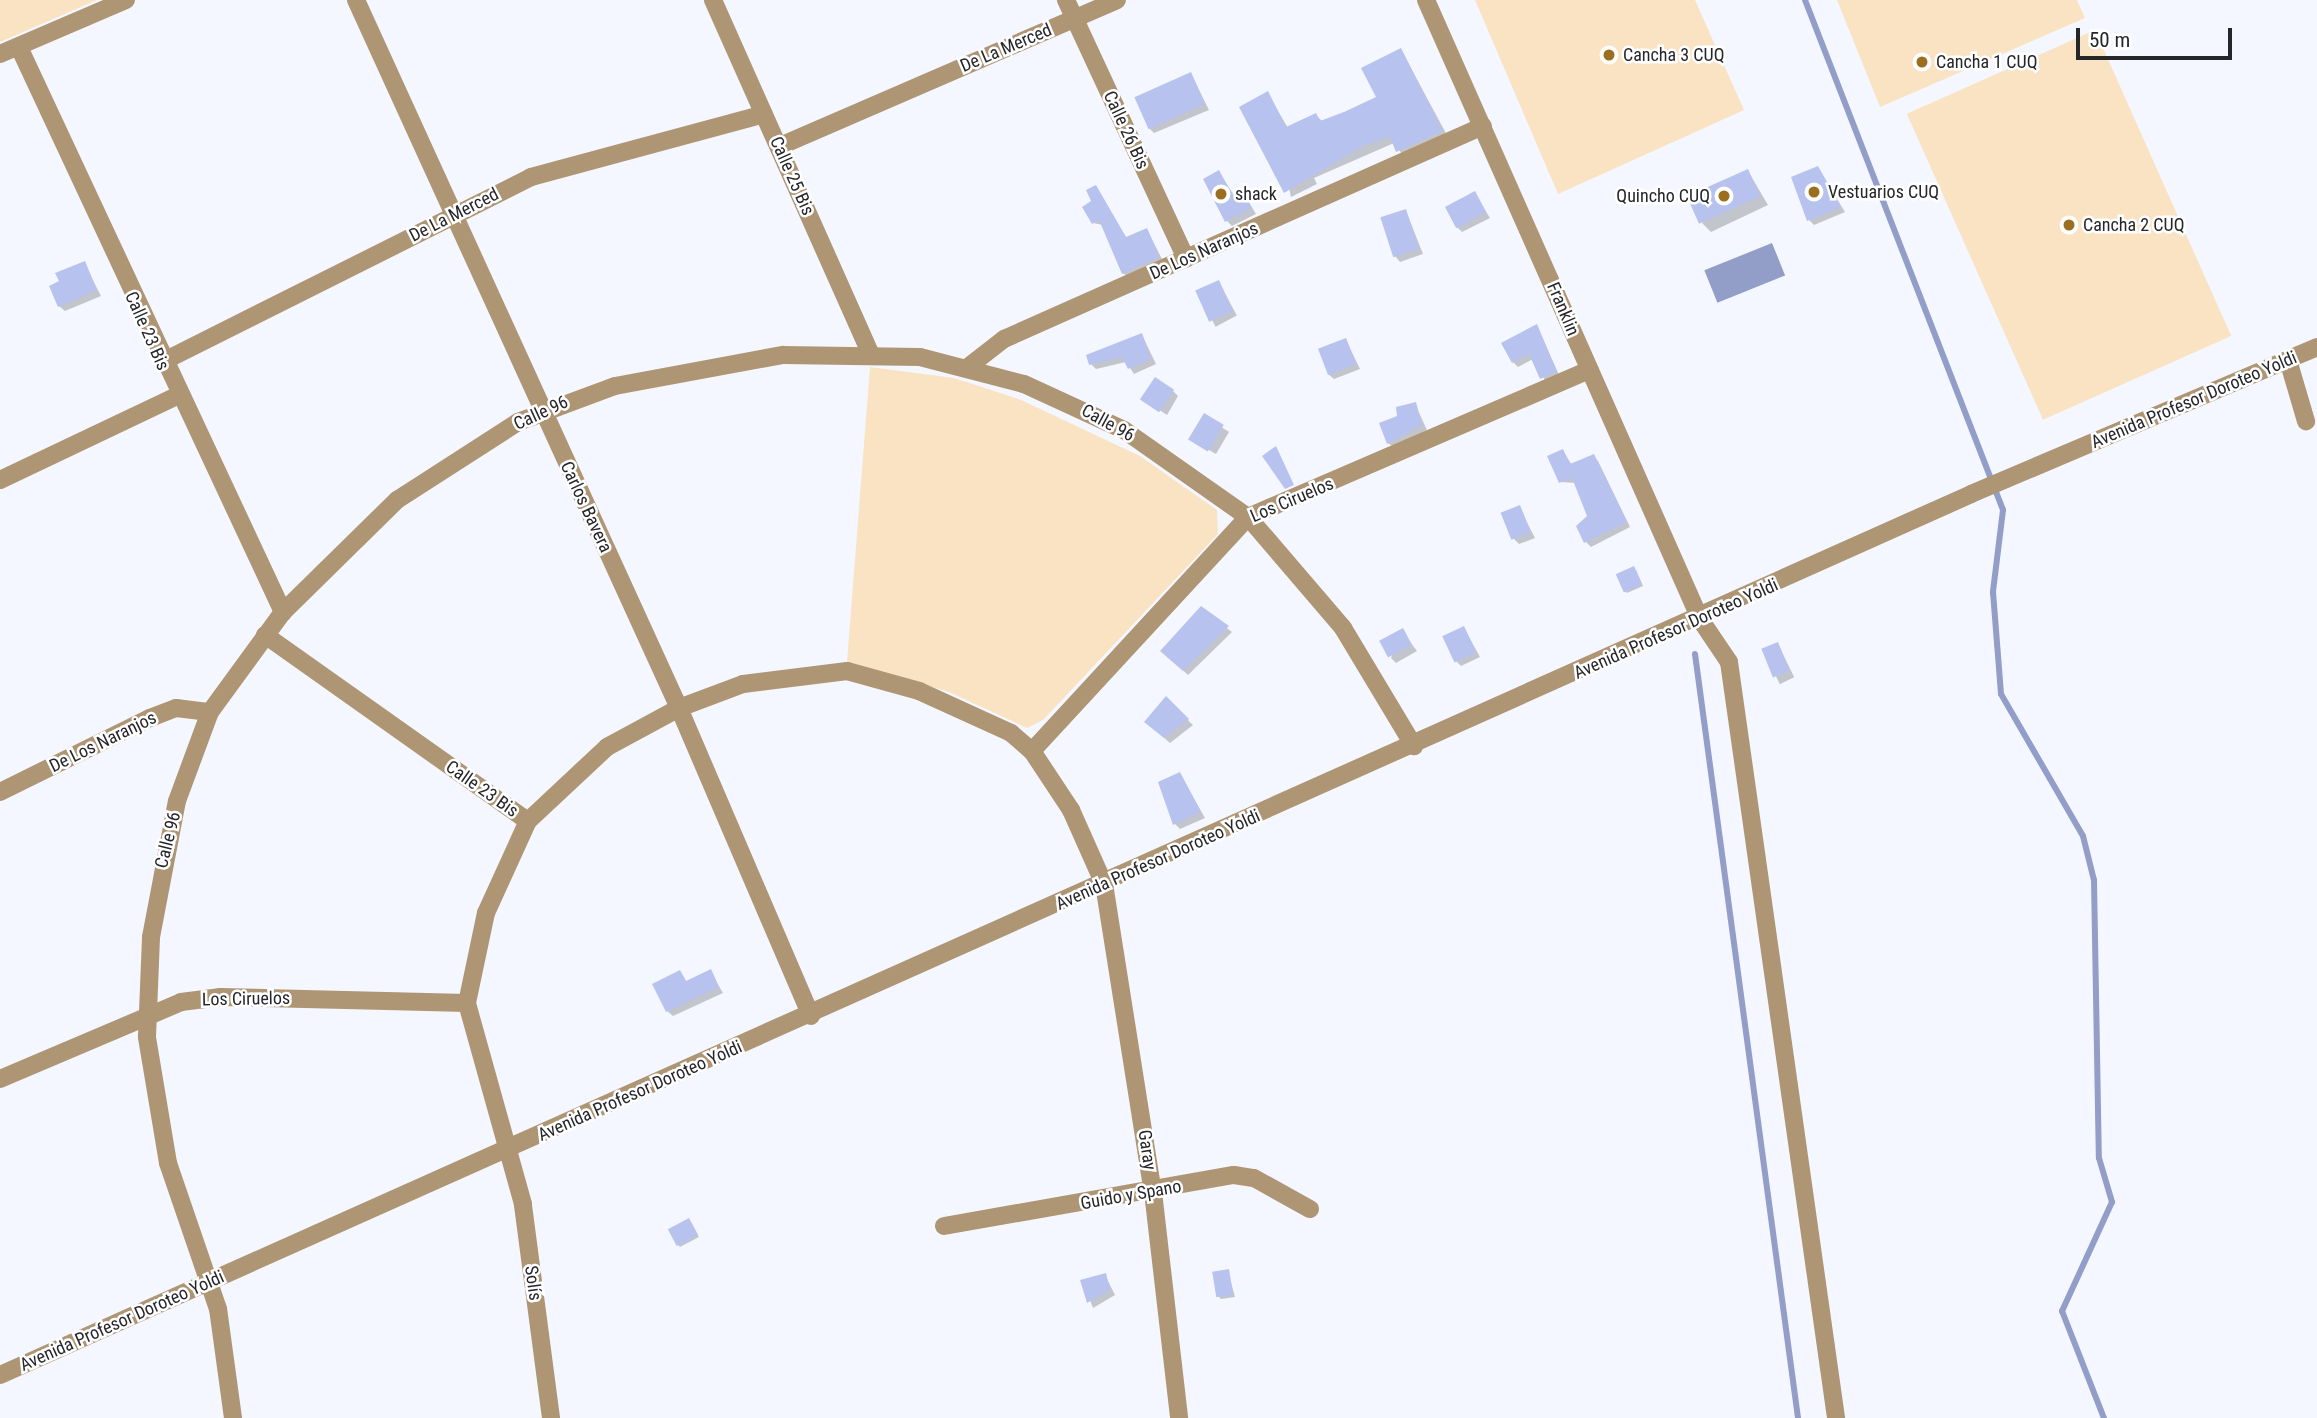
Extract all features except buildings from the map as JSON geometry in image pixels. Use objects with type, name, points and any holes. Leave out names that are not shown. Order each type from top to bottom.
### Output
[{"type":"street","points":[[0,54],[126,0]]},
{"type":"street","name":"Carlos Bavera","points":[[356,0],[541,411],[679,708],[811,1017]]},
{"type":"street","name":"Calle 25 Bis","points":[[713,0],[870,353]]},
{"type":"street","name":"Calle 26 Bis","points":[[1066,0],[1186,259]]},
{"type":"street","name":"De La Merced","points":[[780,146],[1117,0]]},
{"type":"street","name":"Franklin","points":[[1426,0],[1700,619],[1729,662],[1836,1418]]},
{"type":"street","name":"Calle 23 Bis","points":[[19,47],[177,396],[283,611]]},
{"type":"street","name":"De La Merced","points":[[162,362],[454,215],[563,166],[764,114]]},
{"type":"street","name":"De Los Naranjos","points":[[968,367],[1004,339],[1483,126]]},
{"type":"street","name":"Avenida Profesor Doroteo Yoldi","points":[[0,1375],[811,1017],[1700,619],[1971,494],[2317,347]]},
{"type":"street","name":"Calle 96","points":[[233,1418],[211,1282],[169,1164],[154,1104],[146,1015],[160,869],[210,712],[283,611],[397,500],[541,411],[680,370],[783,355],[870,353],[968,367],[1124,430],[1248,517],[1343,628],[1414,746]]},
{"type":"street","points":[[2288,360],[2306,421]]},
{"type":"street","name":"Los Ciruelos","points":[[1032,751],[1248,517],[1590,370]]},
{"type":"street","points":[[0,480],[177,396]]},
{"type":"street","name":"Calle 23 Bis","points":[[265,635],[528,821]]},
{"type":"street","name":"Garay","points":[[528,821],[607,747],[679,708],[782,676],[847,671],[955,706],[1011,733],[1032,751],[1071,810],[1104,884],[1153,1192],[1179,1418]]},
{"type":"street","name":"De Los Naranjos","points":[[0,792],[150,718],[176,708],[210,712]]},
{"type":"street","points":[[467,1003],[486,913],[528,821]]},
{"type":"street","name":"Los Ciruelos","points":[[0,1079],[160,1007],[221,997],[467,1003]]},
{"type":"street","name":"Solís","points":[[467,1003],[523,1204],[551,1418]]},
{"type":"street","name":"Guido y Spano","points":[[944,1226],[1153,1192],[1234,1175],[1254,1178],[1310,1209]]},
{"type":"shaded area","points":[[0,0],[97,0],[0,42]]},
{"type":"shaded area","name":"Cancha 3 CUQ","points":[[1475,0],[1695,0],[1744,110],[1558,194]]},
{"type":"shaded area","name":"Cancha 1 CUQ","points":[[1837,0],[2077,0],[2085,18],[1880,107]]},
{"type":"shaded area","name":"Cancha 2 CUQ","points":[[2095,30],[2231,336],[2043,420],[1907,114]]},
{"type":"shaded area","points":[[870,367],[954,378],[1019,399],[1140,456],[1217,510],[1218,534],[1043,720],[1027,728],[949,692],[847,662]]},
{"type":"water","points":[[1772,243],[1785,275],[1717,303],[1704,270]]},
{"type":"waterway","points":[[1805,0],[2003,510],[1993,592],[2001,694],[2083,836],[2094,880],[2099,1158],[2112,1202],[2062,1311],[2104,1418]]},
{"type":"waterway","points":[[1695,654],[1798,1418]]},
{"type":"place","name":"Cancha 3 CUQ","points":[[1609,55]]},
{"type":"place","name":"Cancha 1 CUQ","points":[[1922,62]]},
{"type":"place","name":"Vestuarios CUQ","points":[[1814,192]]},
{"type":"place","name":"shack","points":[[1221,194]]},
{"type":"place","name":"Quincho CUQ","points":[[1724,196]]},
{"type":"place","name":"Cancha 2 CUQ","points":[[2069,225]]}]
